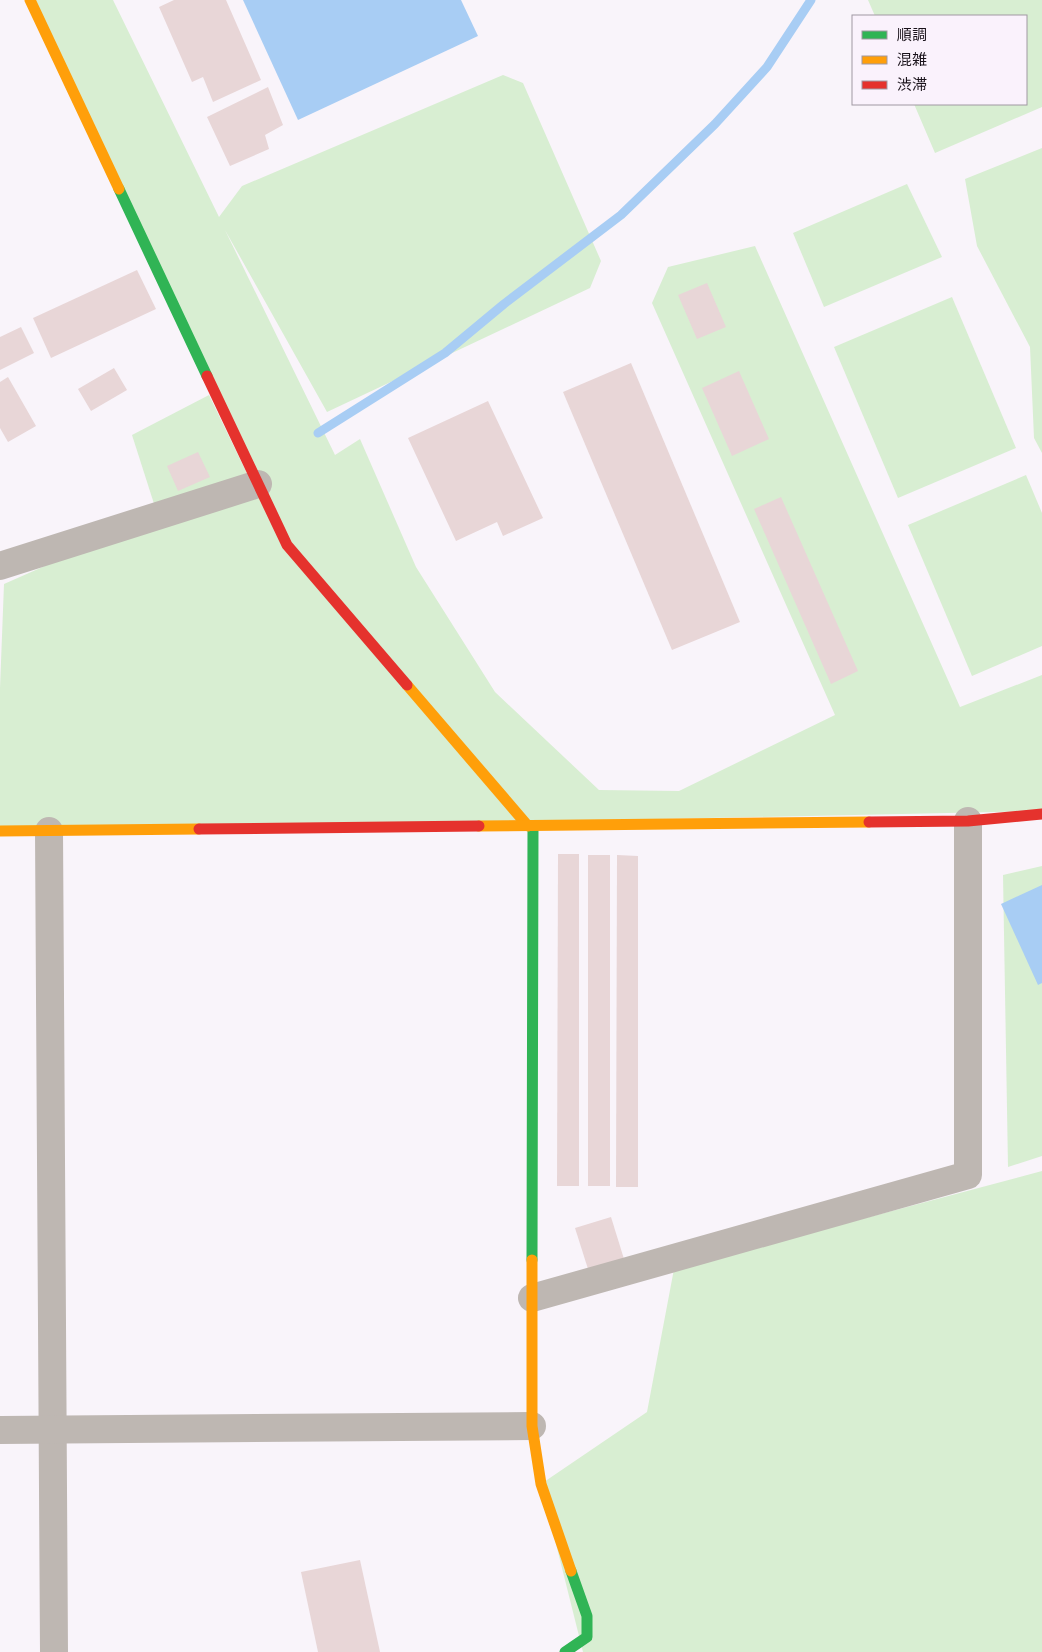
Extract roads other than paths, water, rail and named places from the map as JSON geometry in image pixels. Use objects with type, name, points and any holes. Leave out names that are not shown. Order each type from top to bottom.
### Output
[{"type":"street","points":[[30,0],[287,545],[531,826],[532,1426],[541,1484],[587,1616],[587,1637],[565,1652]]},
{"type":"street","points":[[0,566],[258,484]]},
{"type":"street","points":[[0,831],[968,821],[1042,814]]},
{"type":"street","points":[[532,1298],[968,1174],[968,821]]},
{"type":"street","points":[[49,831],[54,1652]]},
{"type":"street","points":[[0,1430],[532,1426]]},
{"type":"water","points":[[243,0],[461,0],[478,36],[298,120]]},
{"type":"water","points":[[1042,885],[1042,983],[1038,985],[1001,904]]},
{"type":"waterway","points":[[318,433],[445,353],[504,304],[621,215],[715,124],[767,67],[811,0]]}]
